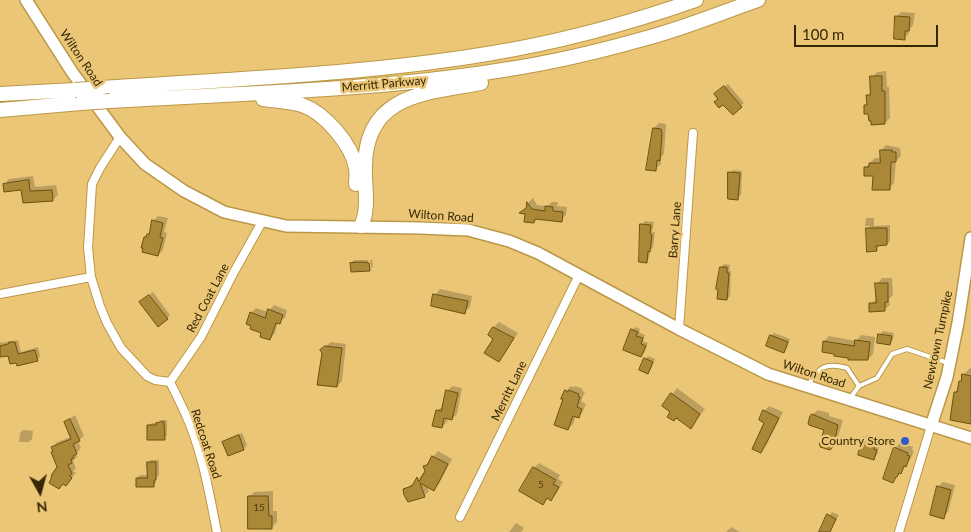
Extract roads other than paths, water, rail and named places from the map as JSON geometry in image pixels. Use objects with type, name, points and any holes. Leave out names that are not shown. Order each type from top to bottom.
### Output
[{"type":"highway","name":"Merritt Parkway","points":[[0,94],[361,70],[461,58],[588,32],[634,20],[696,0]]},
{"type":"highway","name":"Merritt Parkway","points":[[0,110],[110,101],[348,88],[458,77],[545,63],[645,39],[758,0]]},
{"type":"highway","points":[[361,226],[365,211],[366,145],[375,125],[385,113],[397,104],[425,94],[567,64],[645,39]]},
{"type":"highway","points":[[175,97],[281,101],[303,105],[323,117],[350,150],[356,168],[357,211],[361,226]]},
{"type":"main road","name":"Wilton Road","points":[[26,0],[72,72],[120,138],[145,164],[184,191],[224,212],[286,226],[361,226],[468,230],[509,241],[538,253],[679,329],[768,374],[971,438]]},
{"type":"main road","name":"Newtown Turnpike","points":[[931,426],[950,364],[971,238]]},
{"type":"street","name":"Barry Lane","points":[[679,329],[694,133]]},
{"type":"street","points":[[120,138],[92,184],[88,248],[91,277],[103,315],[121,348],[147,376],[155,380],[170,382]]},
{"type":"street","name":"Red Coat Lane","points":[[170,382],[201,337],[262,222]]},
{"type":"street","name":"Merritt Lane","points":[[460,517],[579,275]]},
{"type":"street","points":[[0,294],[91,277]]},
{"type":"street","name":"Redcoat Road","points":[[170,382],[186,414],[197,445],[217,532]]},
{"type":"street","name":"Newtown Turnpike","points":[[899,532],[931,426]]},
{"type":"lane","points":[[849,400],[858,386],[877,378],[892,354],[907,350],[950,364]]},
{"type":"lane","points":[[808,387],[813,377],[822,368],[833,364],[846,368],[858,386]]},
{"type":"place","name":"Country Store","points":[[905,441]]}]
